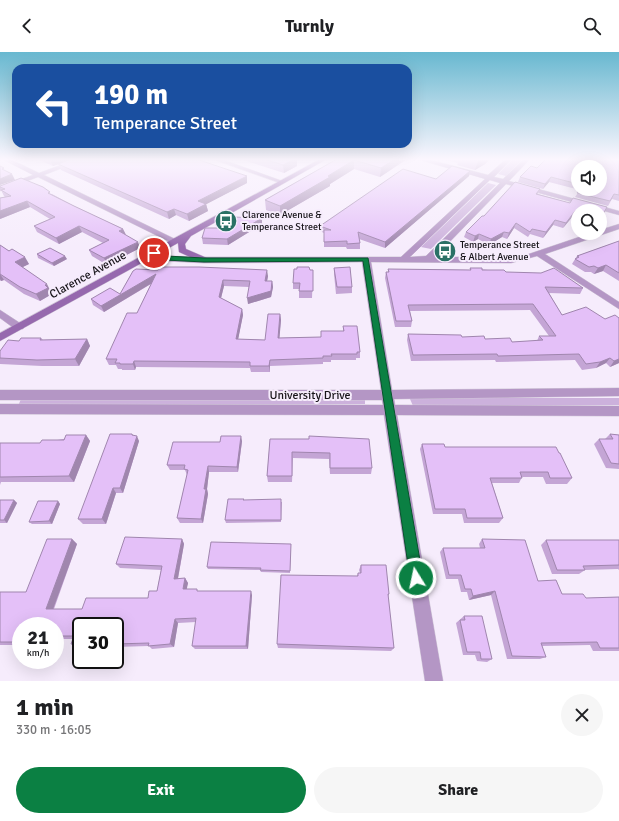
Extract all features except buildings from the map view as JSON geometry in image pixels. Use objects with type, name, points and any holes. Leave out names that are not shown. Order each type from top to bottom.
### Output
[{"type":"main road","name":"Clarence Avenue","points":[[0,337],[271,188]]},
{"type":"main road","points":[[187,235],[181,244],[182,250],[204,260]]},
{"type":"street","points":[[67,188],[175,241]]},
{"type":"street","points":[[403,259],[478,188]]},
{"type":"street","points":[[428,258],[498,188]]},
{"type":"street","points":[[528,188],[619,213]]},
{"type":"street","points":[[607,230],[619,226]]},
{"type":"street","points":[[154,253],[165,258],[204,260],[428,258],[511,260],[538,254],[579,240]]},
{"type":"street","points":[[538,254],[619,306]]},
{"type":"street","points":[[366,259],[389,410],[434,681]]},
{"type":"street","points":[[0,314],[19,327]]},
{"type":"street","name":"University Drive","points":[[0,396],[387,395],[619,392]]},
{"type":"street","name":"University Drive","points":[[0,409],[619,411]]},
{"type":"shaded area","points":[[482,188],[493,188],[431,249],[421,247]]},
{"type":"shaded area","points":[[619,398],[619,405],[413,406],[410,399]]},
{"type":"shaded area","points":[[21,399],[365,399],[365,404],[18,406]]},
{"type":"place","name":"Clarence Avenue & Temperance Street","points":[[226,221]]},
{"type":"place","name":"Temperance Street & Albert Avenue","points":[[445,251]]},
{"type":"route","points":[[154,253],[165,258],[204,260],[366,259],[416,578]]}]
